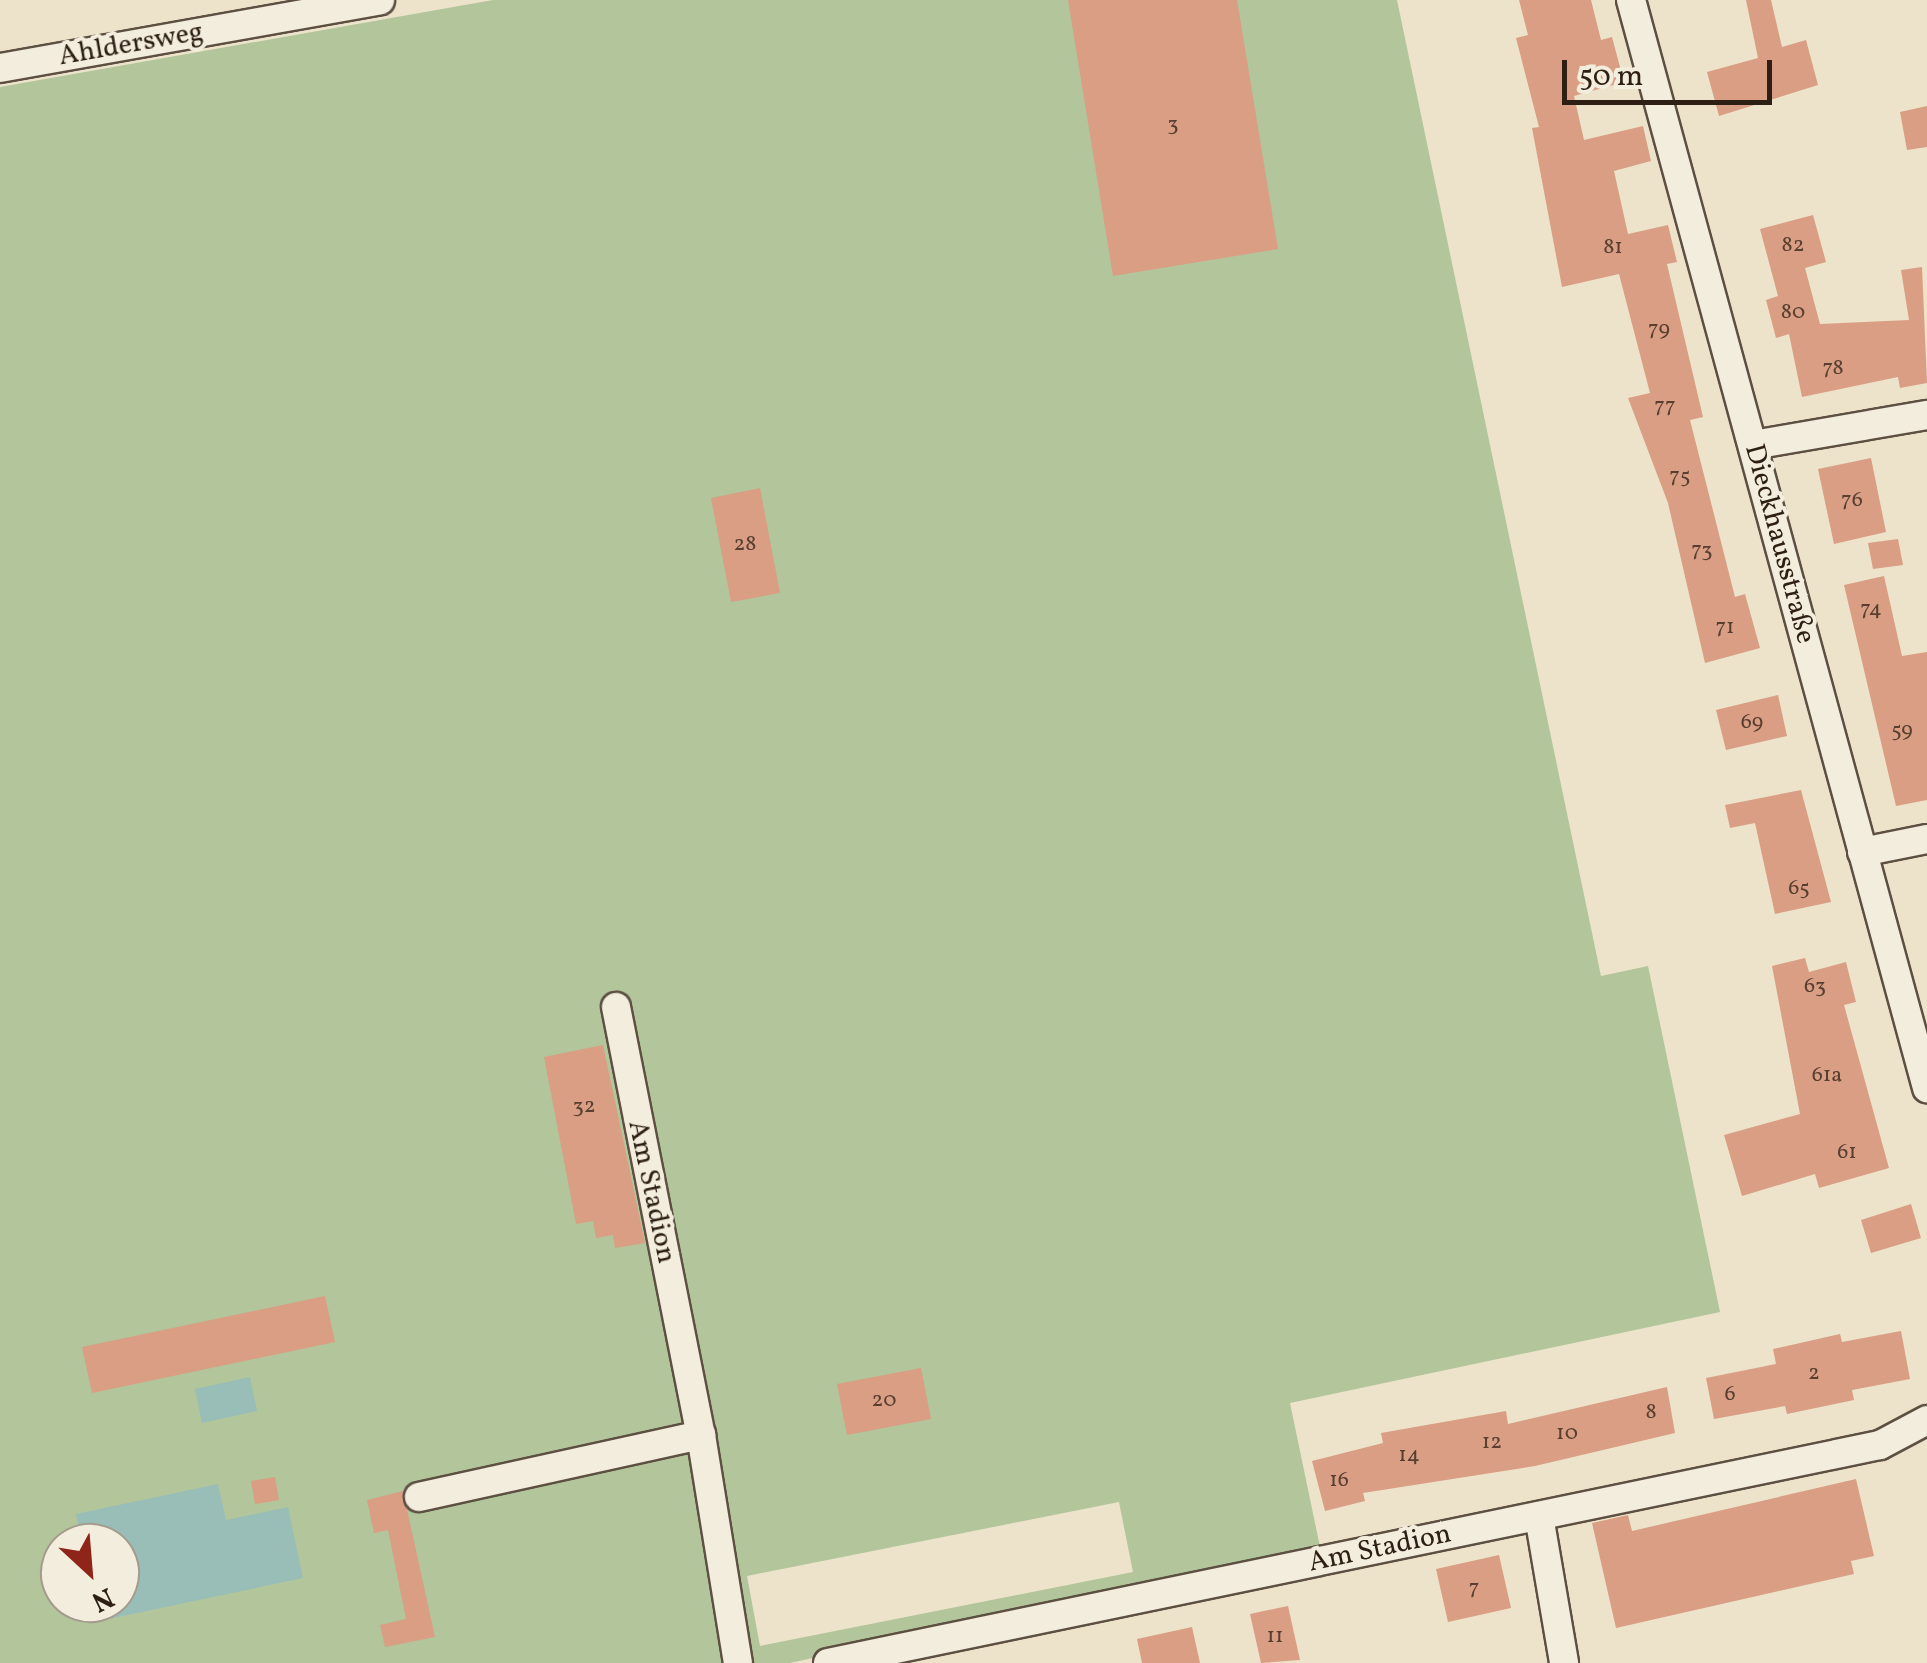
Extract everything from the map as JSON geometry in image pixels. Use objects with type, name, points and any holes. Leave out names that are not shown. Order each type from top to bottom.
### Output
[{"type":"street","name":"Ahldersweg","points":[[0,68],[380,0]]},
{"type":"street","name":"Dieckhausstraße","points":[[1631,0],[1927,1088]]},
{"type":"street","points":[[1753,446],[1927,415]]},
{"type":"street","points":[[1862,852],[1927,839]]},
{"type":"street","name":"Am Stadion","points":[[616,1007],[701,1435],[738,1663]]},
{"type":"street","name":"Am Stadion","points":[[828,1663],[1880,1444],[1927,1420]]},
{"type":"street","points":[[419,1497],[701,1435]]},
{"type":"street","points":[[1539,1516],[1564,1663]]},
{"type":"green space","points":[[493,0],[1397,0],[1601,976],[1648,966],[1720,1312],[1290,1403],[1320,1547],[790,1663],[0,1663],[0,87]],"holes":[[[1119,1502],[1133,1572],[760,1646],[747,1576]]]},
{"type":"water","points":[[250,1377],[257,1411],[202,1423],[195,1389]]},
{"type":"water","points":[[218,1484],[226,1520],[288,1507],[303,1578],[140,1612],[140,1523],[78,1523],[76,1514]]},
{"type":"building","points":[[1068,0],[1237,0],[1278,249],[1113,276]]},
{"type":"building","points":[[1519,0],[1591,0],[1601,40],[1612,37],[1624,82],[1574,96],[1584,140],[1643,126],[1651,161],[1614,171],[1628,234],[1668,225],[1677,262],[1667,264],[1703,417],[1690,420],[1735,597],[1745,594],[1760,648],[1705,663],[1668,503],[1628,398],[1650,393],[1619,274],[1562,287],[1532,128],[1539,127],[1516,38],[1528,35]]},
{"type":"building","points":[[1746,0],[1771,0],[1782,47],[1806,40],[1818,85],[1719,116],[1707,72],[1758,58]]},
{"type":"building","points":[[1927,106],[1927,147],[1907,150],[1900,112]]},
{"type":"building","points":[[1813,215],[1826,262],[1805,268],[1820,324],[1909,320],[1901,270],[1922,267],[1927,383],[1900,388],[1898,377],[1802,397],[1789,334],[1776,338],[1766,300],[1778,296],[1760,229]]},
{"type":"building","points":[[1871,458],[1886,532],[1834,544],[1818,469]]},
{"type":"building","points":[[760,488],[780,593],[731,602],[711,498]]},
{"type":"building","points":[[1898,539],[1903,565],[1873,569],[1868,543]]},
{"type":"building","points":[[1884,576],[1902,656],[1927,652],[1927,800],[1896,806],[1844,585]]},
{"type":"building","points":[[1778,695],[1787,736],[1726,750],[1716,710]]},
{"type":"building","points":[[1801,790],[1831,902],[1775,914],[1755,823],[1730,828],[1725,805]]},
{"type":"building","points":[[1805,958],[1809,972],[1846,962],[1856,1002],[1844,1005],[1889,1168],[1819,1188],[1815,1174],[1742,1196],[1724,1135],[1800,1114],[1772,966]]},
{"type":"building","points":[[603,1045],[645,1243],[615,1248],[613,1235],[596,1238],[593,1221],[576,1224],[544,1057]]},
{"type":"building","points":[[1911,1204],[1921,1238],[1871,1253],[1861,1220]]},
{"type":"building","points":[[325,1296],[335,1342],[92,1393],[82,1347]]},
{"type":"building","points":[[1901,1331],[1910,1379],[1852,1390],[1854,1400],[1787,1414],[1785,1406],[1714,1419],[1706,1378],[1776,1364],[1773,1349],[1840,1334],[1842,1342]]},
{"type":"building","points":[[921,1368],[931,1419],[847,1435],[837,1384]]},
{"type":"building","points":[[1667,1387],[1675,1433],[1535,1466],[1363,1493],[1365,1501],[1325,1511],[1312,1461],[1383,1443],[1381,1433],[1506,1411],[1508,1424]]},
{"type":"building","points":[[275,1477],[279,1500],[255,1504],[251,1481]]},
{"type":"building","points":[[1856,1479],[1874,1556],[1851,1561],[1854,1574],[1616,1628],[1592,1523],[1628,1515],[1632,1531]]},
{"type":"building","points":[[403,1491],[435,1637],[385,1647],[380,1625],[406,1619],[388,1530],[374,1533],[367,1500]]},
{"type":"building","points":[[1499,1555],[1511,1608],[1448,1622],[1436,1569]]},
{"type":"building","points":[[1288,1606],[1300,1660],[1261,1663],[1250,1614]]},
{"type":"building","points":[[1192,1627],[1200,1663],[1142,1663],[1137,1639]]}]
